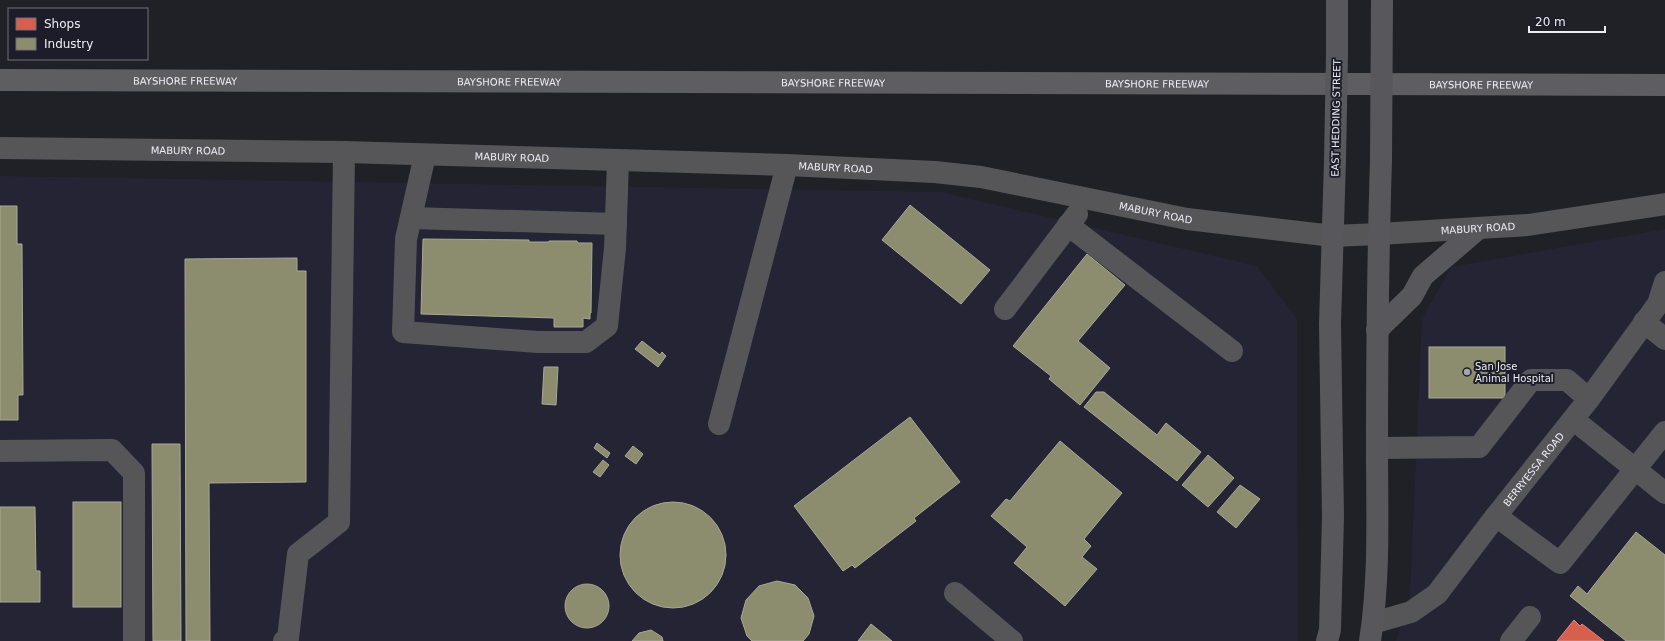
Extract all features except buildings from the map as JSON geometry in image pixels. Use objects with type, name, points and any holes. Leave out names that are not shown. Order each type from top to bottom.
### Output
[{"type":"highway","name":"BAYSHORE FREEWAY","points":[[0,80],[1665,85]]},
{"type":"main road","name":"EAST HEDDING STREET","points":[[1333,236],[1337,0]]},
{"type":"main road","points":[[1379,234],[1382,0]]},
{"type":"main road","points":[[1378,330],[1412,296],[1422,276],[1480,228]]},
{"type":"main road","name":"BERRYESSA ROAD","points":[[1372,632],[1377,542],[1379,234]]},
{"type":"main road","points":[[1327,641],[1330,630],[1333,525],[1330,324],[1333,236]]},
{"type":"street","name":"MABURY ROAD","points":[[0,148],[344,152],[787,165],[934,172],[981,177],[1187,219],[1333,236],[1528,225],[1665,204]]},
{"type":"street","points":[[284,641],[288,638],[298,554],[339,522],[344,152]]},
{"type":"street","points":[[425,155],[406,239],[403,332],[538,342],[586,342],[607,326],[615,248],[618,161]]},
{"type":"street","points":[[719,424],[787,165]]},
{"type":"street","points":[[1005,309],[1089,199]]},
{"type":"street","points":[[411,218],[616,224]]},
{"type":"street","points":[[1068,225],[1232,351]]},
{"type":"street","name":"BERRYESSA ROAD","points":[[1372,632],[1411,612],[1436,594],[1496,516],[1574,420],[1658,304],[1665,282]]},
{"type":"street","points":[[1644,322],[1665,339]]},
{"type":"street","points":[[1377,448],[1479,447],[1531,380],[1567,380],[1589,399]]},
{"type":"street","points":[[1574,420],[1665,494]]},
{"type":"street","points":[[1496,516],[1560,563],[1665,432]]},
{"type":"street","points":[[0,451],[112,450],[134,473],[134,641]]},
{"type":"street","points":[[955,593],[1012,641]]},
{"type":"street","points":[[1511,641],[1530,617]]},
{"type":"shaded area","points":[[0,176],[941,192],[1257,266],[1297,319],[1298,641],[0,641]]},
{"type":"shaded area","points":[[1665,229],[1665,641],[1396,641],[1410,595],[1422,319],[1451,267]]},
{"type":"place","name":"San Jose Animal Hospital","points":[[1467,372]]}]
